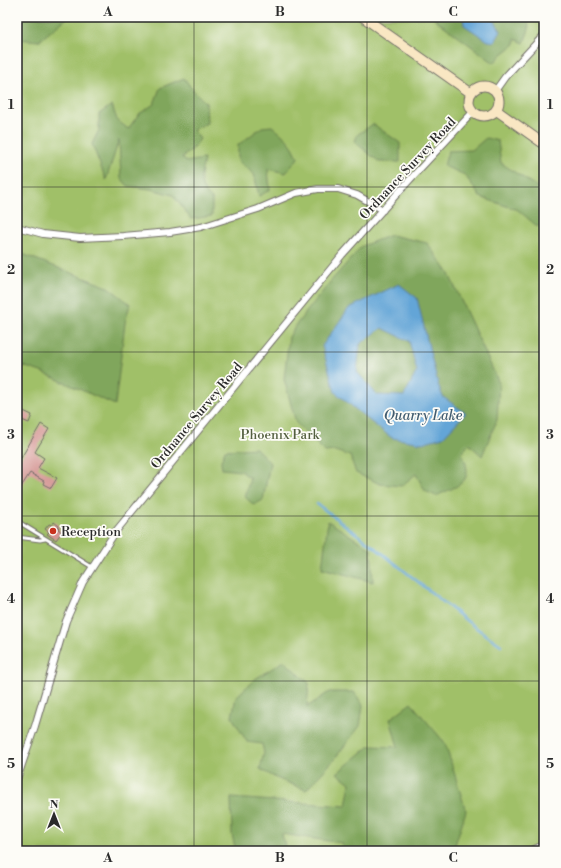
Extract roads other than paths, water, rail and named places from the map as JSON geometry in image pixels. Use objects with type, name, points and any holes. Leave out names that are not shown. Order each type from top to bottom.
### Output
[{"type":"street","points":[[363,17],[471,93]]},
{"type":"street","points":[[495,91],[505,77],[544,35]]},
{"type":"street","points":[[482,86],[487,86],[495,91],[498,98],[498,106],[496,110],[484,116],[473,112],[469,102],[471,93],[482,86]]},
{"type":"street","points":[[496,110],[544,144]]},
{"type":"street","name":"Ordnance Survey Road","points":[[17,779],[35,726],[66,621],[83,582],[116,531],[175,457],[342,255],[473,112]]},
{"type":"street","points":[[17,227],[43,234],[80,238],[170,232],[201,228],[258,210],[296,194],[318,189],[338,189],[357,195],[383,210]]},
{"type":"street","points":[[530,851],[544,845]]},
{"type":"lane","points":[[17,521],[92,567]]},
{"type":"lane","points":[[17,537],[40,540],[46,539]]},
{"type":"water","points":[[463,17],[492,17],[501,31],[495,42],[488,41],[464,25]]},
{"type":"water","name":"Quarry Lake","points":[[399,284],[417,298],[438,384],[443,397],[466,413],[443,437],[422,443],[392,438],[335,392],[322,346],[349,308]],"holes":[[[382,328],[409,341],[417,371],[404,396],[377,395],[357,372],[360,344]]]},
{"type":"waterway","points":[[317,504],[382,553],[472,625],[501,645]]},
{"type":"place","name":"Reception","points":[[53,531]]},
{"type":"park label","name":"Phoenix Park","points":[[280,434]]}]
